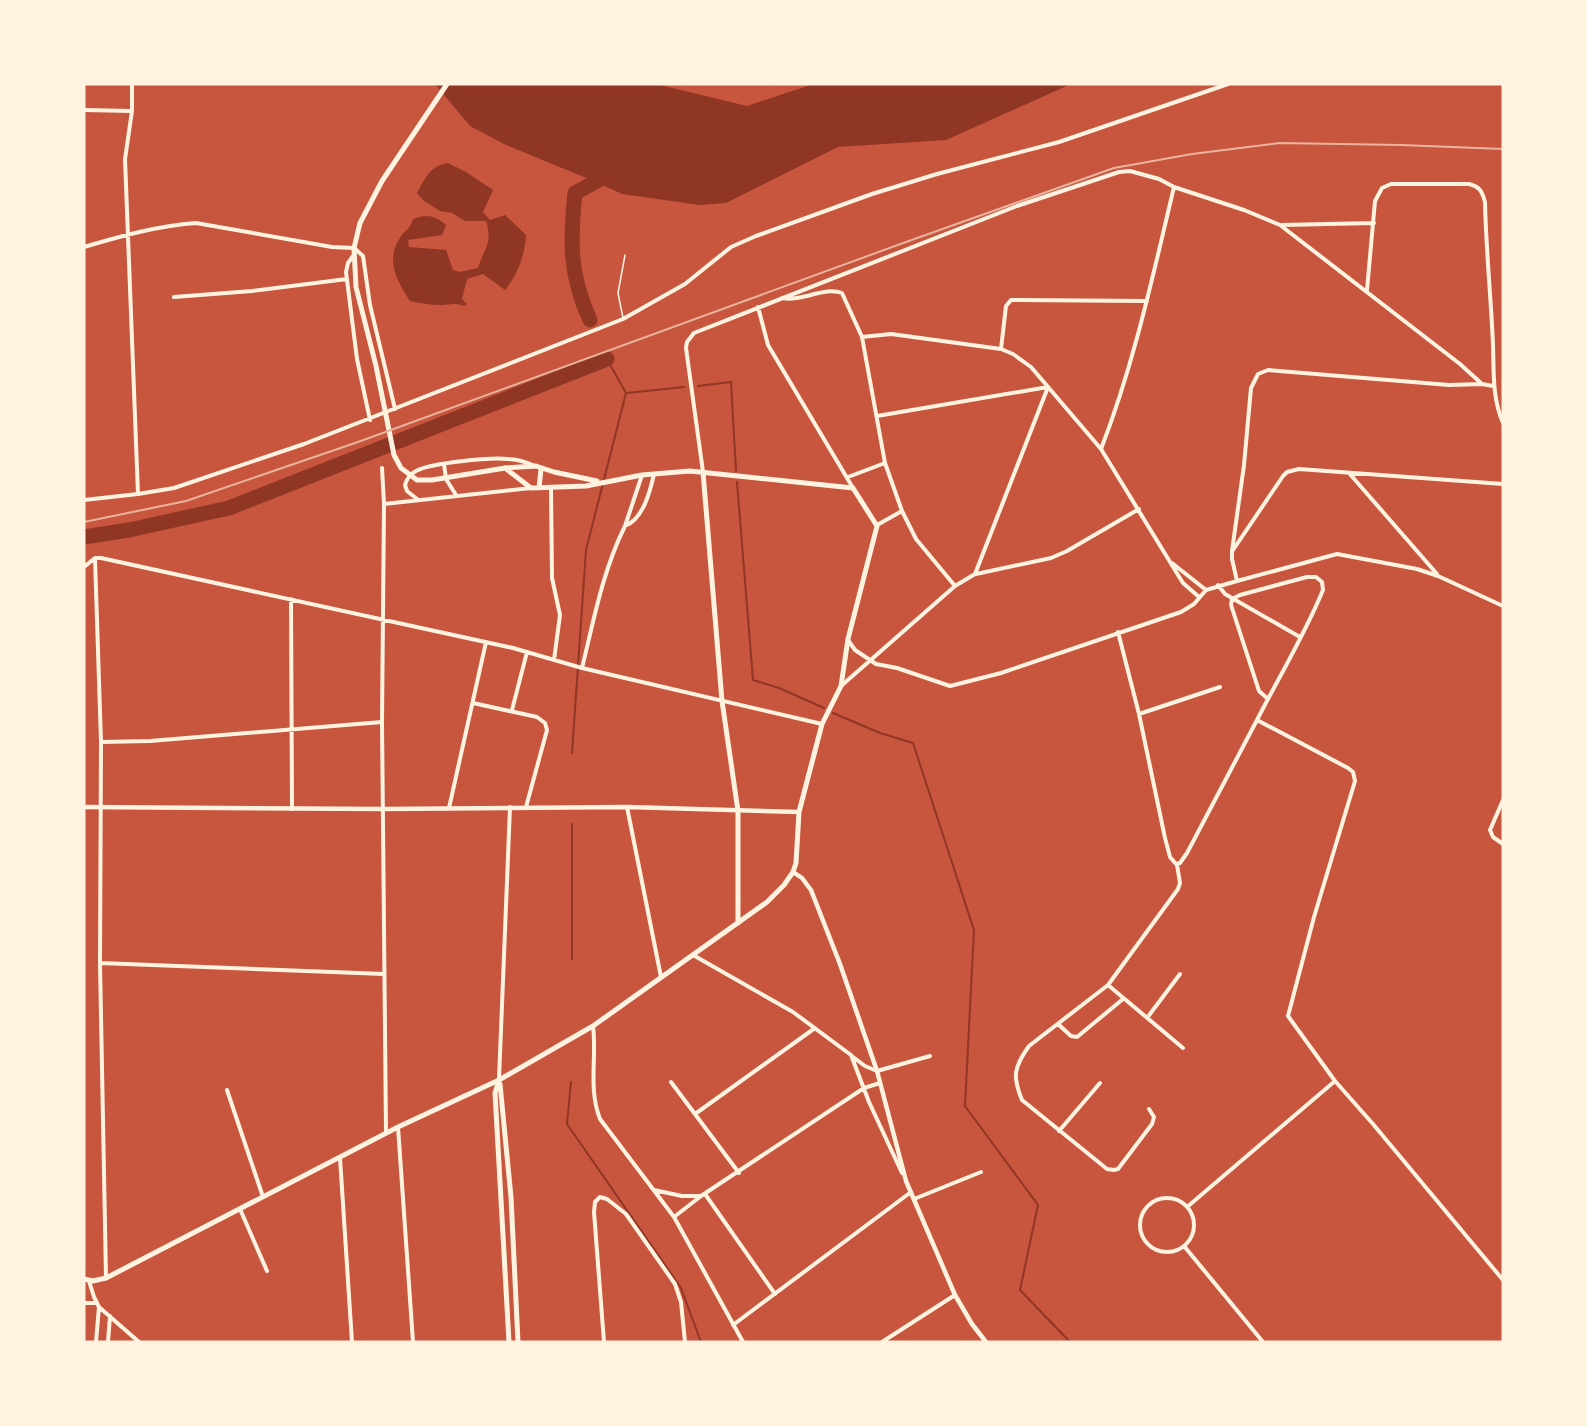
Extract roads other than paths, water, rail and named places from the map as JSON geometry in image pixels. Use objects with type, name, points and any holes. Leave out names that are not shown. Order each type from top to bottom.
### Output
[{"type":"main road","points":[[447,84],[382,181],[359,226],[354,248],[357,287],[397,463],[417,480],[432,480],[503,468],[539,467],[599,482]]},
{"type":"main road","points":[[539,467],[539,488]]},
{"type":"main road","points":[[86,1280],[106,1278],[386,1132],[499,1080],[593,1026],[774,896],[793,872],[797,856],[799,812],[822,724],[840,686],[848,639],[877,526],[853,488],[690,471],[642,475],[586,486],[531,488],[503,468]]},
{"type":"main road","points":[[703,472],[722,701],[738,811],[738,923]]},
{"type":"main road","points":[[499,1080],[511,1197],[518,1342]]},
{"type":"main road","points":[[499,1080],[495,1093],[509,1342]]},
{"type":"main road","points":[[502,1197],[511,1197]]},
{"type":"street","points":[[132,84],[132,111],[125,159],[138,494]]},
{"type":"street","points":[[84,500],[174,488],[370,420],[623,319],[685,284],[731,247],[756,237],[872,194],[937,174],[1059,142],[1228,84]]},
{"type":"street","points":[[84,110],[132,111]]},
{"type":"street","points":[[703,472],[686,348],[687,342],[694,333],[1017,206],[1119,172],[1130,171],[1159,179],[1174,187],[1244,210],[1280,225],[1460,363],[1482,384]]},
{"type":"street","points":[[1367,291],[1375,201],[1382,188],[1391,184],[1469,184],[1478,187],[1483,193],[1493,346],[1493,386],[1503,423]]},
{"type":"street","points":[[1101,448],[1113,418],[1147,301],[1174,187]]},
{"type":"street","points":[[84,247],[129,233],[176,224],[202,223],[332,247],[354,248],[363,256],[370,305],[395,409]]},
{"type":"street","points":[[1280,225],[1374,223]]},
{"type":"street","points":[[354,256],[346,269],[357,359],[370,420]]},
{"type":"street","points":[[174,297],[252,291],[347,279]]},
{"type":"street","points":[[782,298],[798,300],[836,291],[843,296],[862,337],[885,463],[902,511],[916,539],[955,586]]},
{"type":"street","points":[[1001,349],[1006,306],[1011,300],[1147,301]]},
{"type":"street","points":[[758,307],[768,345],[853,488]]},
{"type":"street","points":[[862,337],[891,334],[1001,349],[1013,354],[1031,367],[1101,448],[1183,583],[1199,597]]},
{"type":"street","points":[[1237,581],[1232,551],[1244,465],[1251,388],[1258,374],[1268,370],[1449,385],[1493,386]]},
{"type":"street","points":[[878,416],[1048,387]]},
{"type":"street","points":[[975,574],[1048,387]]},
{"type":"street","points":[[417,499],[405,488],[405,485],[408,477],[418,470],[444,464],[506,458],[539,467]]},
{"type":"street","points":[[848,477],[885,463]]},
{"type":"street","points":[[444,464],[446,479],[456,495]]},
{"type":"street","points":[[382,468],[384,504],[381,722],[386,1132]]},
{"type":"street","points":[[1232,551],[1287,472],[1299,469],[1503,484]]},
{"type":"street","points":[[1349,472],[1438,576]]},
{"type":"street","points":[[625,526],[638,517],[654,474]]},
{"type":"street","points":[[582,668],[600,590],[642,475]]},
{"type":"street","points":[[384,504],[531,488]]},
{"type":"street","points":[[551,488],[552,578],[560,615],[554,660]]},
{"type":"street","points":[[840,686],[955,586],[975,574],[1051,558],[1139,509]]},
{"type":"street","points":[[877,526],[902,511]]},
{"type":"street","points":[[848,639],[855,650],[868,661],[950,686],[1001,674],[1181,612],[1194,604],[1206,590],[1218,585],[1337,554],[1407,567],[1438,576],[1503,606]]},
{"type":"street","points":[[86,565],[94,558],[101,558],[291,599],[486,642],[582,668],[822,724]]},
{"type":"street","points":[[94,558],[101,742],[100,963],[106,1278]]},
{"type":"street","points":[[1169,560],[1206,590]]},
{"type":"street","points":[[1177,865],[1187,853],[1268,699],[1323,590],[1322,582],[1316,577],[1307,577],[1240,594],[1232,599],[1231,605],[1259,691],[1268,699]]},
{"type":"street","points":[[1218,585],[1232,599],[1300,637]]},
{"type":"street","points":[[291,599],[292,809]]},
{"type":"street","points":[[1118,632],[1139,714],[1165,838],[1170,857],[1177,865],[1180,883],[1178,889],[1108,985],[1029,1046],[1015,1074],[1016,1085],[1022,1100],[1107,1169],[1118,1168],[1152,1124],[1154,1117],[1149,1109]]},
{"type":"street","points":[[449,808],[486,642]]},
{"type":"street","points":[[512,710],[527,652]]},
{"type":"street","points":[[1139,714],[1220,687]]},
{"type":"street","points":[[473,704],[512,710],[537,717],[545,723],[546,727],[526,807]]},
{"type":"street","points":[[1257,720],[1348,768],[1353,772],[1355,781],[1314,917],[1288,1016],[1335,1081],[1503,1280]]},
{"type":"street","points":[[101,742],[150,741],[381,722]]},
{"type":"street","points":[[1503,800],[1490,830],[1493,837],[1503,844]]},
{"type":"street","points":[[84,807],[383,809],[627,807],[799,812]]},
{"type":"street","points":[[499,1080],[510,807]]},
{"type":"street","points":[[627,807],[662,978]]},
{"type":"street","points":[[793,872],[807,883],[817,903],[877,1071],[906,1181]]},
{"type":"street","points":[[692,955],[778,1003],[815,1028],[862,1065],[877,1071],[930,1056]]},
{"type":"street","points":[[100,963],[384,974]]},
{"type":"street","points":[[1147,1018],[1180,974]]},
{"type":"street","points":[[1108,985],[1183,1048]]},
{"type":"street","points":[[1058,1024],[1071,1036],[1077,1037],[1123,999]]},
{"type":"street","points":[[593,1026],[596,1048],[593,1089],[596,1108],[613,1136],[674,1217],[742,1342]]},
{"type":"street","points":[[695,1114],[815,1028]]},
{"type":"street","points":[[851,1055],[955,1295],[986,1342]]},
{"type":"street","points":[[1187,1207],[1335,1081]]},
{"type":"street","points":[[671,1082],[739,1173]]},
{"type":"street","points":[[674,1217],[703,1195],[864,1088],[880,1083]]},
{"type":"street","points":[[1059,1131],[1100,1083]]},
{"type":"street","points":[[227,1090],[263,1197]]},
{"type":"street","points":[[398,1126],[413,1342]]},
{"type":"street","points":[[340,1158],[352,1342]]},
{"type":"street","points":[[914,1199],[981,1172]]},
{"type":"street","points":[[654,1190],[682,1196],[703,1195]]},
{"type":"street","points":[[732,1325],[911,1192]]},
{"type":"street","points":[[703,1195],[776,1294]]},
{"type":"street","points":[[604,1342],[594,1206],[600,1197],[611,1202],[626,1214],[679,1292],[685,1342]]},
{"type":"street","points":[[1164,1198],[1180,1202],[1187,1207],[1194,1220],[1194,1227],[1193,1234],[1184,1246],[1169,1252],[1153,1248],[1142,1236],[1141,1219],[1149,1205],[1164,1198]]},
{"type":"street","points":[[240,1209],[267,1270]]},
{"type":"street","points":[[1184,1246],[1263,1342]]},
{"type":"street","points":[[86,1280],[98,1305],[139,1342]]},
{"type":"street","points":[[882,1342],[955,1295]]},
{"type":"street","points":[[84,1303],[98,1305]]},
{"type":"street","points":[[96,1342],[98,1305]]},
{"type":"street","points":[[108,1342],[110,1315]]},
{"type":"lane","points":[[623,319],[618,293],[625,255]]},
{"type":"waterway","points":[[590,320],[578,288],[573,257],[572,227],[575,193],[614,172]]},
{"type":"waterway","points":[[572,753],[586,550],[626,393],[607,359]]},
{"type":"waterway","points":[[84,537],[129,530],[229,508],[607,359]]},
{"type":"waterway","points":[[698,386],[731,382],[736,471]]},
{"type":"waterway","points":[[627,393],[684,387]]},
{"type":"waterway","points":[[737,482],[753,680],[779,688],[824,708]]},
{"type":"waterway","points":[[833,713],[880,733],[913,743],[974,930],[965,1106],[1038,1205],[1020,1290],[1070,1342]]},
{"type":"waterway","points":[[572,824],[572,959]]},
{"type":"waterway","points":[[571,1082],[567,1124],[681,1288],[701,1342]]},
{"type":"railway","points":[[84,522],[186,501],[358,442],[1114,168],[1192,154],[1279,143],[1503,149]]}]
